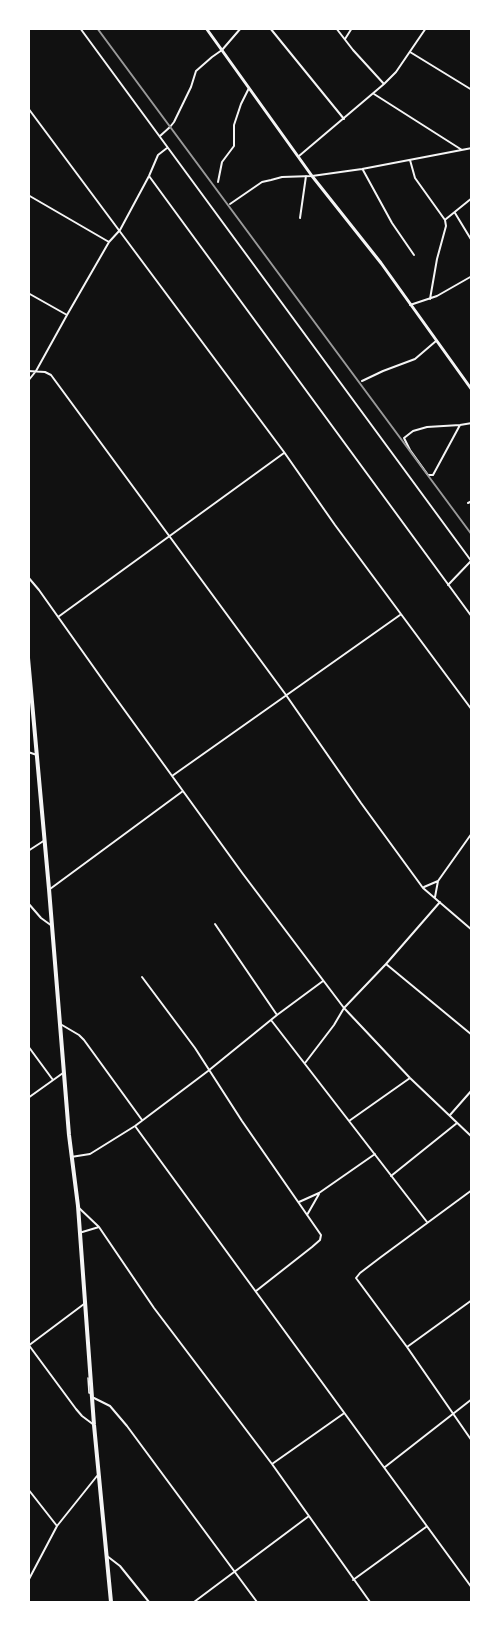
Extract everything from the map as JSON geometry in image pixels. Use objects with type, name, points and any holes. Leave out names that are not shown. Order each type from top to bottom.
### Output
[{"type":"main road","points":[[28,658],[71,1157],[78,1206],[94,1425],[111,1602]]},
{"type":"street","points":[[80,28],[471,561],[448,585]]},
{"type":"street","points":[[206,28],[312,176],[381,263],[471,390]]},
{"type":"street","points":[[159,137],[170,127],[177,116],[196,71],[222,50],[241,28]]},
{"type":"street","points":[[270,28],[344,119]]},
{"type":"street","points":[[336,28],[384,84]]},
{"type":"street","points":[[345,40],[352,28]]},
{"type":"street","points":[[299,156],[374,94],[396,72],[426,28]]},
{"type":"street","points":[[410,52],[471,90]]},
{"type":"street","points":[[218,182],[222,162],[234,146],[234,125],[249,88]]},
{"type":"street","points":[[374,94],[462,150]]},
{"type":"street","points":[[28,108],[284,452],[471,710]]},
{"type":"street","points":[[28,381],[36,371],[109,242],[120,230],[158,155],[167,148]]},
{"type":"street","points":[[230,204],[262,182],[282,177],[312,176],[362,169],[471,148]]},
{"type":"street","points":[[410,160],[415,178],[446,220],[430,299]]},
{"type":"street","points":[[362,169],[392,224],[414,255]]},
{"type":"street","points":[[149,176],[471,617]]},
{"type":"street","points":[[300,218],[306,176]]},
{"type":"street","points":[[28,195],[109,242]]},
{"type":"street","points":[[446,220],[471,198]]},
{"type":"street","points":[[455,213],[471,242]]},
{"type":"street","points":[[410,305],[430,299],[471,276]]},
{"type":"street","points":[[28,293],[67,315]]},
{"type":"street","points":[[362,381],[415,359],[436,341]]},
{"type":"street","points":[[28,372],[45,372],[51,375],[286,695],[423,888],[471,930]]},
{"type":"street","points":[[460,425],[433,475],[428,475],[404,438],[413,432],[427,428],[471,423]]},
{"type":"street","points":[[58,616],[284,452]]},
{"type":"street","points":[[28,577],[344,1008],[410,1078],[471,1137]]},
{"type":"street","points":[[467,611],[471,608]]},
{"type":"street","points":[[172,776],[400,614]]},
{"type":"street","points":[[28,752],[37,755]]},
{"type":"street","points":[[49,890],[183,791]]},
{"type":"street","points":[[435,897],[438,881],[471,834]]},
{"type":"street","points":[[28,851],[45,840]]},
{"type":"street","points":[[423,888],[438,881]]},
{"type":"street","points":[[305,1064],[344,1008],[440,902]]},
{"type":"street","points":[[28,903],[41,918],[52,926]]},
{"type":"street","points":[[215,924],[278,1015]]},
{"type":"street","points":[[386,964],[471,1035]]},
{"type":"street","points":[[142,976],[190,1042],[321,1235],[320,1240],[256,1290]]},
{"type":"street","points":[[71,1157],[90,1154],[135,1125],[323,981]]},
{"type":"street","points":[[271,1020],[428,1223]]},
{"type":"street","points":[[60,1025],[79,1035],[89,1045],[142,1120]]},
{"type":"street","points":[[28,1046],[53,1080]]},
{"type":"street","points":[[28,1098],[64,1072]]},
{"type":"street","points":[[349,1121],[410,1078]]},
{"type":"street","points":[[450,1115],[471,1090]]},
{"type":"street","points":[[391,1176],[458,1123]]},
{"type":"street","points":[[135,1125],[471,1588]]},
{"type":"street","points":[[298,1202],[319,1193],[375,1154]]},
{"type":"street","points":[[471,1190],[356,1278],[407,1347],[471,1441]]},
{"type":"street","points":[[307,1215],[319,1193]]},
{"type":"street","points":[[78,1206],[99,1227],[154,1308],[272,1464],[370,1602]]},
{"type":"street","points":[[79,1233],[99,1227]]},
{"type":"street","points":[[407,1347],[471,1300]]},
{"type":"street","points":[[85,1304],[29,1345],[76,1410],[94,1425]]},
{"type":"street","points":[[92,1395],[110,1406],[128,1426],[257,1602]]},
{"type":"street","points":[[385,1467],[471,1399]]},
{"type":"street","points":[[272,1464],[344,1413]]},
{"type":"street","points":[[29,1580],[57,1526],[99,1474]]},
{"type":"street","points":[[28,1489],[57,1526]]},
{"type":"street","points":[[194,1602],[309,1516]]},
{"type":"street","points":[[353,1580],[426,1527]]},
{"type":"street","points":[[107,1556],[120,1566],[148,1602]]},
{"type":"railway","points":[[97,28],[472,535]]}]
